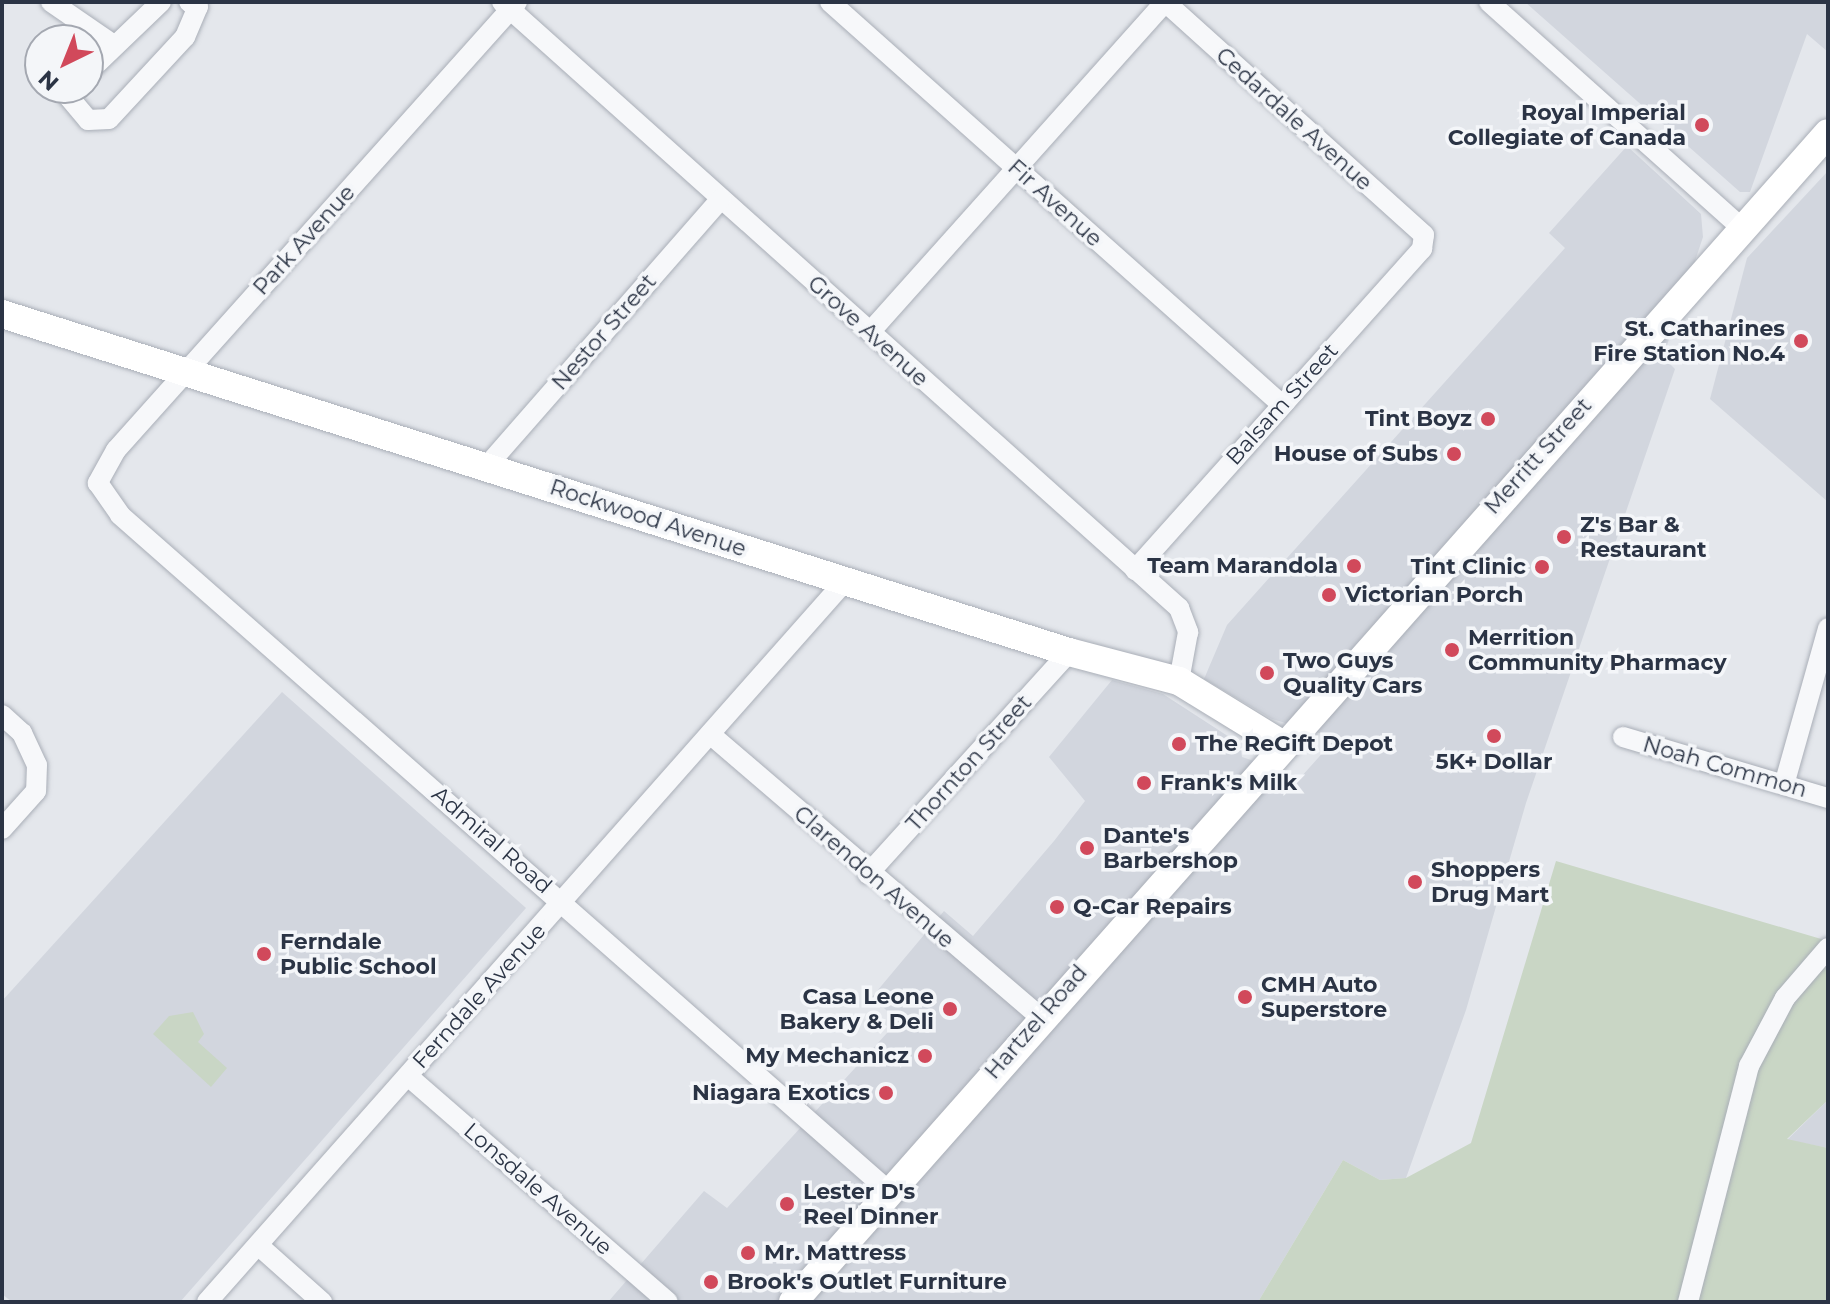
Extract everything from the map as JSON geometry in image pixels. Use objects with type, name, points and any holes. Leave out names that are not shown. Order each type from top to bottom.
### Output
[{"type":"street","points":[[51,2],[112,44]]},
{"type":"street","points":[[104,53],[161,2]]},
{"type":"street","points":[[75,104],[88,120],[109,119],[185,37],[198,7],[189,2]]},
{"type":"street","name":"Fir Avenue","points":[[830,2],[1281,404]]},
{"type":"street","points":[[870,332],[1165,2]]},
{"type":"street","name":"Cedardale Avenue","points":[[1165,2],[1424,235]]},
{"type":"street","points":[[1489,2],[1741,227]]},
{"type":"street","name":"Grove Avenue","points":[[510,4],[721,199],[1179,608],[1188,632],[1179,681]]},
{"type":"street","name":"Park Avenue","points":[[98,483],[116,450],[510,4]]},
{"type":"street","name":"Merritt Street","points":[[1283,745],[1741,227],[1828,133]]},
{"type":"street","name":"Nestor Street","points":[[487,466],[721,199]]},
{"type":"street","name":"Balsam Street","points":[[1135,570],[1422,249],[1424,235]]},
{"type":"street","name":"Rockwood Avenue","points":[[2,314],[1069,652],[1179,681],[1283,745]]},
{"type":"street","name":"Admiral Road","points":[[98,483],[120,515],[891,1193]]},
{"type":"street","name":"Ferndale Avenue","points":[[207,1302],[845,581]]},
{"type":"street","points":[[1784,785],[1828,628]]},
{"type":"street","name":"Thornton Street","points":[[868,874],[1069,652]]},
{"type":"street","points":[[2,715],[22,733],[37,765],[36,791],[2,829]]},
{"type":"street","name":"Clarendon Avenue","points":[[710,734],[868,874],[1040,1017]]},
{"type":"street","name":"Noah Common","points":[[1623,737],[1828,798]]},
{"type":"street","name":"Hartzel Road","points":[[793,1302],[891,1193],[1040,1017],[1283,745]]},
{"type":"street","points":[[1688,1302],[1749,1066],[1785,998],[1828,948]]},
{"type":"street","name":"Lonsdale Avenue","points":[[408,1076],[668,1302]]},
{"type":"street","points":[[258,1245],[322,1302]]},
{"type":"shaded area","name":"Royal Imperial Collegiate of Canada","points":[[1525,2],[1828,2],[1828,52],[1807,34],[1750,192],[1740,192]]},
{"type":"shaded area","points":[[1627,146],[1701,214],[1703,237],[1663,357],[1675,369],[1526,803],[1466,1010],[1406,1178],[1380,1180],[1343,1160],[1258,1302],[608,1302],[704,1191],[727,1208],[898,1021],[872,997],[944,911],[973,936],[1054,841],[1085,801],[1049,757],[1112,680],[1163,694],[1240,744],[1242,757],[1301,777],[1336,738],[1272,719],[1204,679],[1227,625],[1565,248],[1549,233]]},
{"type":"shaded area","points":[[1828,171],[1828,502],[1710,399],[1747,258]]},
{"type":"shaded area","name":"Ferndale Public School","points":[[282,692],[526,908],[180,1302],[12,1302],[2,1294],[2,1001]]},
{"type":"shaded area","points":[[1828,1100],[1828,1148],[1787,1140]]},
{"type":"green space","points":[[1556,861],[1828,941],[1828,1100],[1787,1139],[1828,1148],[1828,1302],[1258,1302],[1343,1160],[1380,1180],[1406,1178],[1471,1143]]},
{"type":"green space","points":[[193,1012],[204,1034],[198,1042],[227,1068],[211,1087],[153,1034],[169,1016]]},
{"type":"place","name":"Royal Imperial Collegiate of Canada","points":[[1702,125]]},
{"type":"place","name":"St. Catharines Fire Station No.4","points":[[1801,341]]},
{"type":"place","name":"Tint Boyz","points":[[1488,419]]},
{"type":"place","name":"House of Subs","points":[[1454,454]]},
{"type":"place","name":"Z's Bar & Restaurant","points":[[1564,537]]},
{"type":"place","name":"Team Marandola","points":[[1354,566]]},
{"type":"place","name":"Tint Clinic","points":[[1542,567]]},
{"type":"place","name":"Victorian Porch","points":[[1329,595]]},
{"type":"place","name":"Merrition Community Pharmacy","points":[[1452,650]]},
{"type":"place","name":"Two Guys Quality Cars","points":[[1267,673]]},
{"type":"place","name":"5K+ Dollar","points":[[1494,736]]},
{"type":"place","name":"The ReGift Depot","points":[[1179,744]]},
{"type":"place","name":"Frank's Milk","points":[[1144,783]]},
{"type":"place","name":"Dante's Barbershop","points":[[1087,848]]},
{"type":"place","name":"Shoppers Drug Mart","points":[[1415,882]]},
{"type":"place","name":"Q-Car Repairs","points":[[1057,907]]},
{"type":"place","name":"Ferndale Public School","points":[[264,954]]},
{"type":"place","name":"CMH Auto Superstore","points":[[1245,997]]},
{"type":"place","name":"Casa Leone Bakery & Deli","points":[[950,1009]]},
{"type":"place","name":"My Mechanicz","points":[[925,1056]]},
{"type":"place","name":"Niagara Exotics","points":[[886,1093]]},
{"type":"place","name":"Lester D's Reel Dinner","points":[[787,1204]]},
{"type":"place","name":"Mr. Mattress","points":[[748,1253]]},
{"type":"place","name":"Brook's Outlet Furniture","points":[[711,1282]]}]
